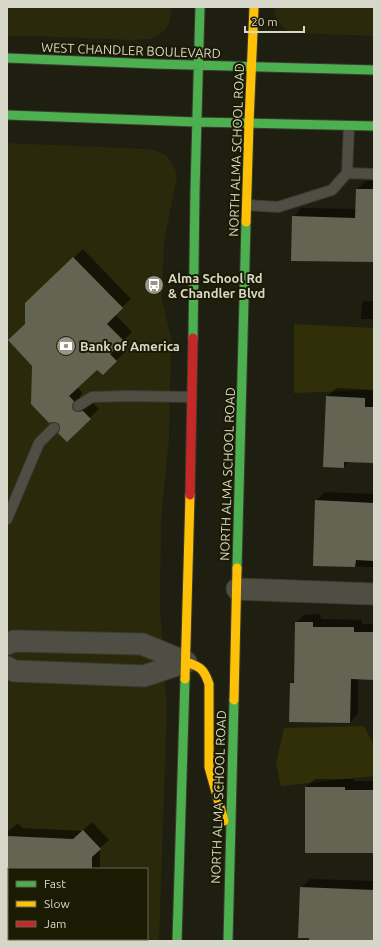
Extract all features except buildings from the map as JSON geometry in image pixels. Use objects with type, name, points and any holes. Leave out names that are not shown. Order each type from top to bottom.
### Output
[{"type":"main road","points":[[177,941],[190,519],[196,122],[200,7]]},
{"type":"main road","name":"NORTH ALMA SCHOOL ROAD","points":[[228,941],[249,123],[254,7]]},
{"type":"main road","name":"WEST CHANDLER BOULEVARD","points":[[7,58],[374,70]]},
{"type":"main road","points":[[7,115],[196,122],[374,126]]},
{"type":"main road","points":[[186,662],[201,667],[210,684],[209,767],[230,844]]},
{"type":"street","points":[[237,589],[374,594]]},
{"type":"street","points":[[7,644],[14,641],[142,644],[186,662]]},
{"type":"street","points":[[7,667],[14,671],[144,676],[186,662]]},
{"type":"lane","points":[[247,205],[278,207],[332,190],[347,174],[349,126]]},
{"type":"lane","points":[[347,174],[374,174]]},
{"type":"lane","points":[[78,406],[92,397],[191,397]]},
{"type":"lane","points":[[7,519],[39,443],[54,428]]},
{"type":"shaded area","points":[[7,7],[172,7],[169,23],[163,32],[151,39],[132,40],[7,36]]},
{"type":"shaded area","points":[[274,7],[374,7],[374,36],[296,33],[288,31],[282,26],[276,17]]},
{"type":"shaded area","points":[[7,143],[147,149],[160,152],[167,156],[175,169],[177,177],[164,242],[162,300],[171,338],[169,439],[161,520],[160,610],[167,708],[159,941],[7,941]]},
{"type":"shaded area","points":[[294,324],[374,328],[374,390],[294,393]]},
{"type":"shaded area","points":[[364,726],[374,745],[374,776],[281,786],[276,764],[284,728]]},
{"type":"traffic: fast","points":[[193,338],[200,7]]},
{"type":"traffic: fast","points":[[7,58],[374,70]]},
{"type":"traffic: fast","points":[[7,115],[196,122],[374,126]]},
{"type":"traffic: fast","points":[[237,568],[246,222]]},
{"type":"traffic: fast","points":[[177,941],[185,679]]},
{"type":"traffic: fast","points":[[228,941],[234,700]]},
{"type":"traffic: slow","points":[[246,222],[254,7]]},
{"type":"traffic: slow","points":[[185,679],[190,495]]},
{"type":"traffic: slow","points":[[234,700],[237,568]]},
{"type":"traffic: slow","points":[[186,662],[201,669],[209,684],[209,767],[224,821]]},
{"type":"traffic: jam","points":[[190,495],[193,338]]},
{"type":"place","name":"Alma School Rd & Chandler Blvd","points":[[154,285]]},
{"type":"place","name":"Bank of America","points":[[66,346]]}]
